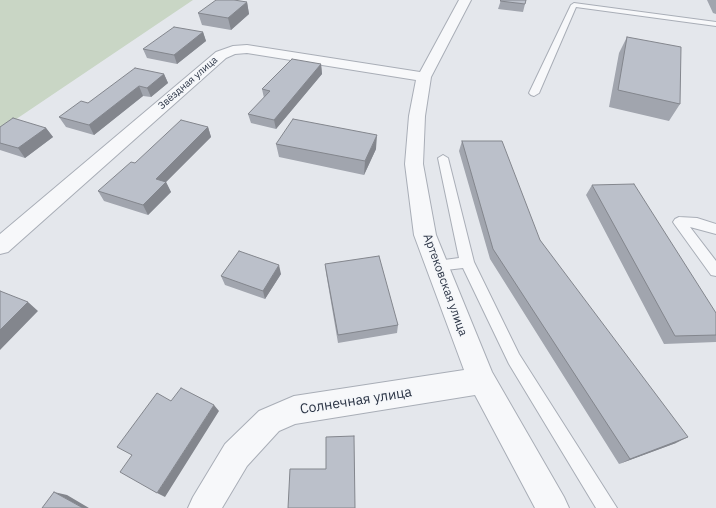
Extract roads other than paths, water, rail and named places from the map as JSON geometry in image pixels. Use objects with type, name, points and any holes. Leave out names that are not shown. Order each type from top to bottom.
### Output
[{"type":"street","name":"Артековская улица","points":[[464,0],[453,25],[424,76],[417,116],[414,164],[425,235],[482,381],[553,508]]},
{"type":"street","name":"Звёздная улица","points":[[0,246],[221,55],[233,50],[247,49],[424,76]]},
{"type":"street","name":"Солнечная улица","points":[[204,508],[236,455],[269,422],[294,410],[482,381]]},
{"type":"lane","points":[[534,93],[574,4],[716,24]]},
{"type":"lane","points":[[443,158],[467,262],[514,359],[607,508]]},
{"type":"lane","points":[[716,229],[697,223],[679,222],[716,271]]},
{"type":"lane","points":[[437,266],[467,262]]}]
